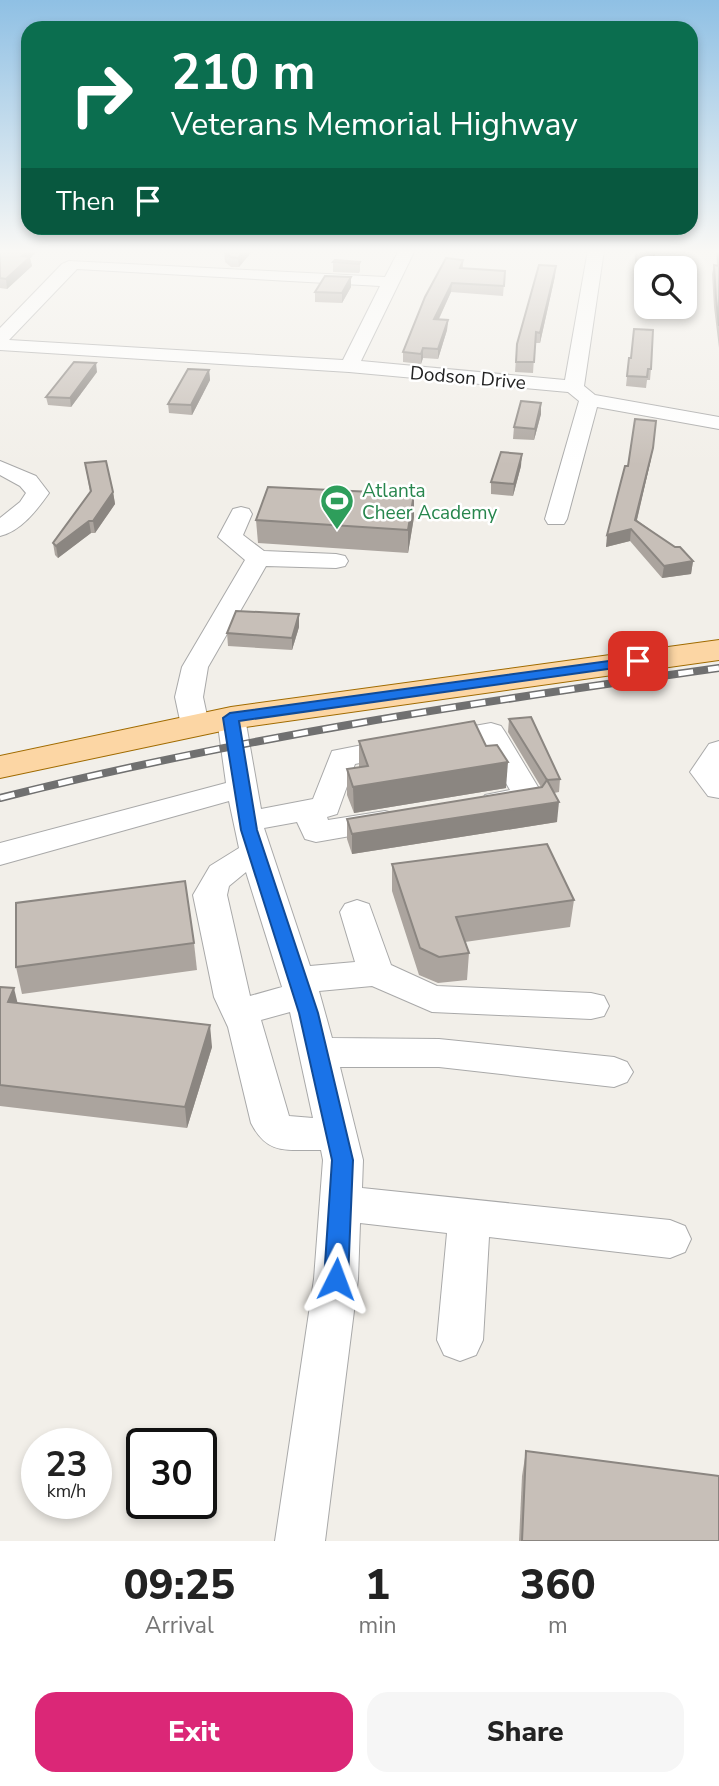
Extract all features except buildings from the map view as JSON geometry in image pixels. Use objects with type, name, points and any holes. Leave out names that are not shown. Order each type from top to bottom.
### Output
[{"type":"main road","points":[[0,767],[213,722],[719,650]]},
{"type":"street","points":[[0,338],[15,322]]},
{"type":"street","points":[[349,366],[371,322]]},
{"type":"street","points":[[556,519],[582,393],[589,322]]},
{"type":"street","name":"Dodson Drive","points":[[0,345],[349,366],[582,393],[719,423]]},
{"type":"street","points":[[0,467],[28,481],[37,493],[29,507],[0,529]]},
{"type":"street","points":[[241,514],[230,537],[258,558],[336,561]]},
{"type":"street","points":[[258,558],[195,667],[189,697],[213,722],[249,821],[300,987],[343,1160],[336,1279],[300,1541]]},
{"type":"street","points":[[0,854],[249,821],[326,807],[342,757],[491,732],[528,797],[462,808]]},
{"type":"street","points":[[719,750],[705,772],[719,789]]},
{"type":"street","points":[[309,810],[316,832],[409,817]]},
{"type":"street","points":[[249,821],[223,873],[212,884],[210,895],[232,997],[246,1027],[271,1123],[278,1132],[337,1135]]},
{"type":"street","points":[[357,912],[376,973]]},
{"type":"street","points":[[239,1012],[300,987],[376,973],[432,999],[591,1006]]},
{"type":"street","points":[[317,1052],[439,1053],[614,1072]]},
{"type":"street","points":[[340,1203],[670,1238]]},
{"type":"street","points":[[460,1340],[469,1217]]},
{"type":"railway","points":[[0,798],[268,739],[448,708],[719,668]]},
{"type":"place","name":"Atlanta Cheer Academy","points":[[337,531]]},
{"type":"route","points":[[336,1279],[343,1160],[308,1013],[249,830],[230,718],[638,661]]}]
